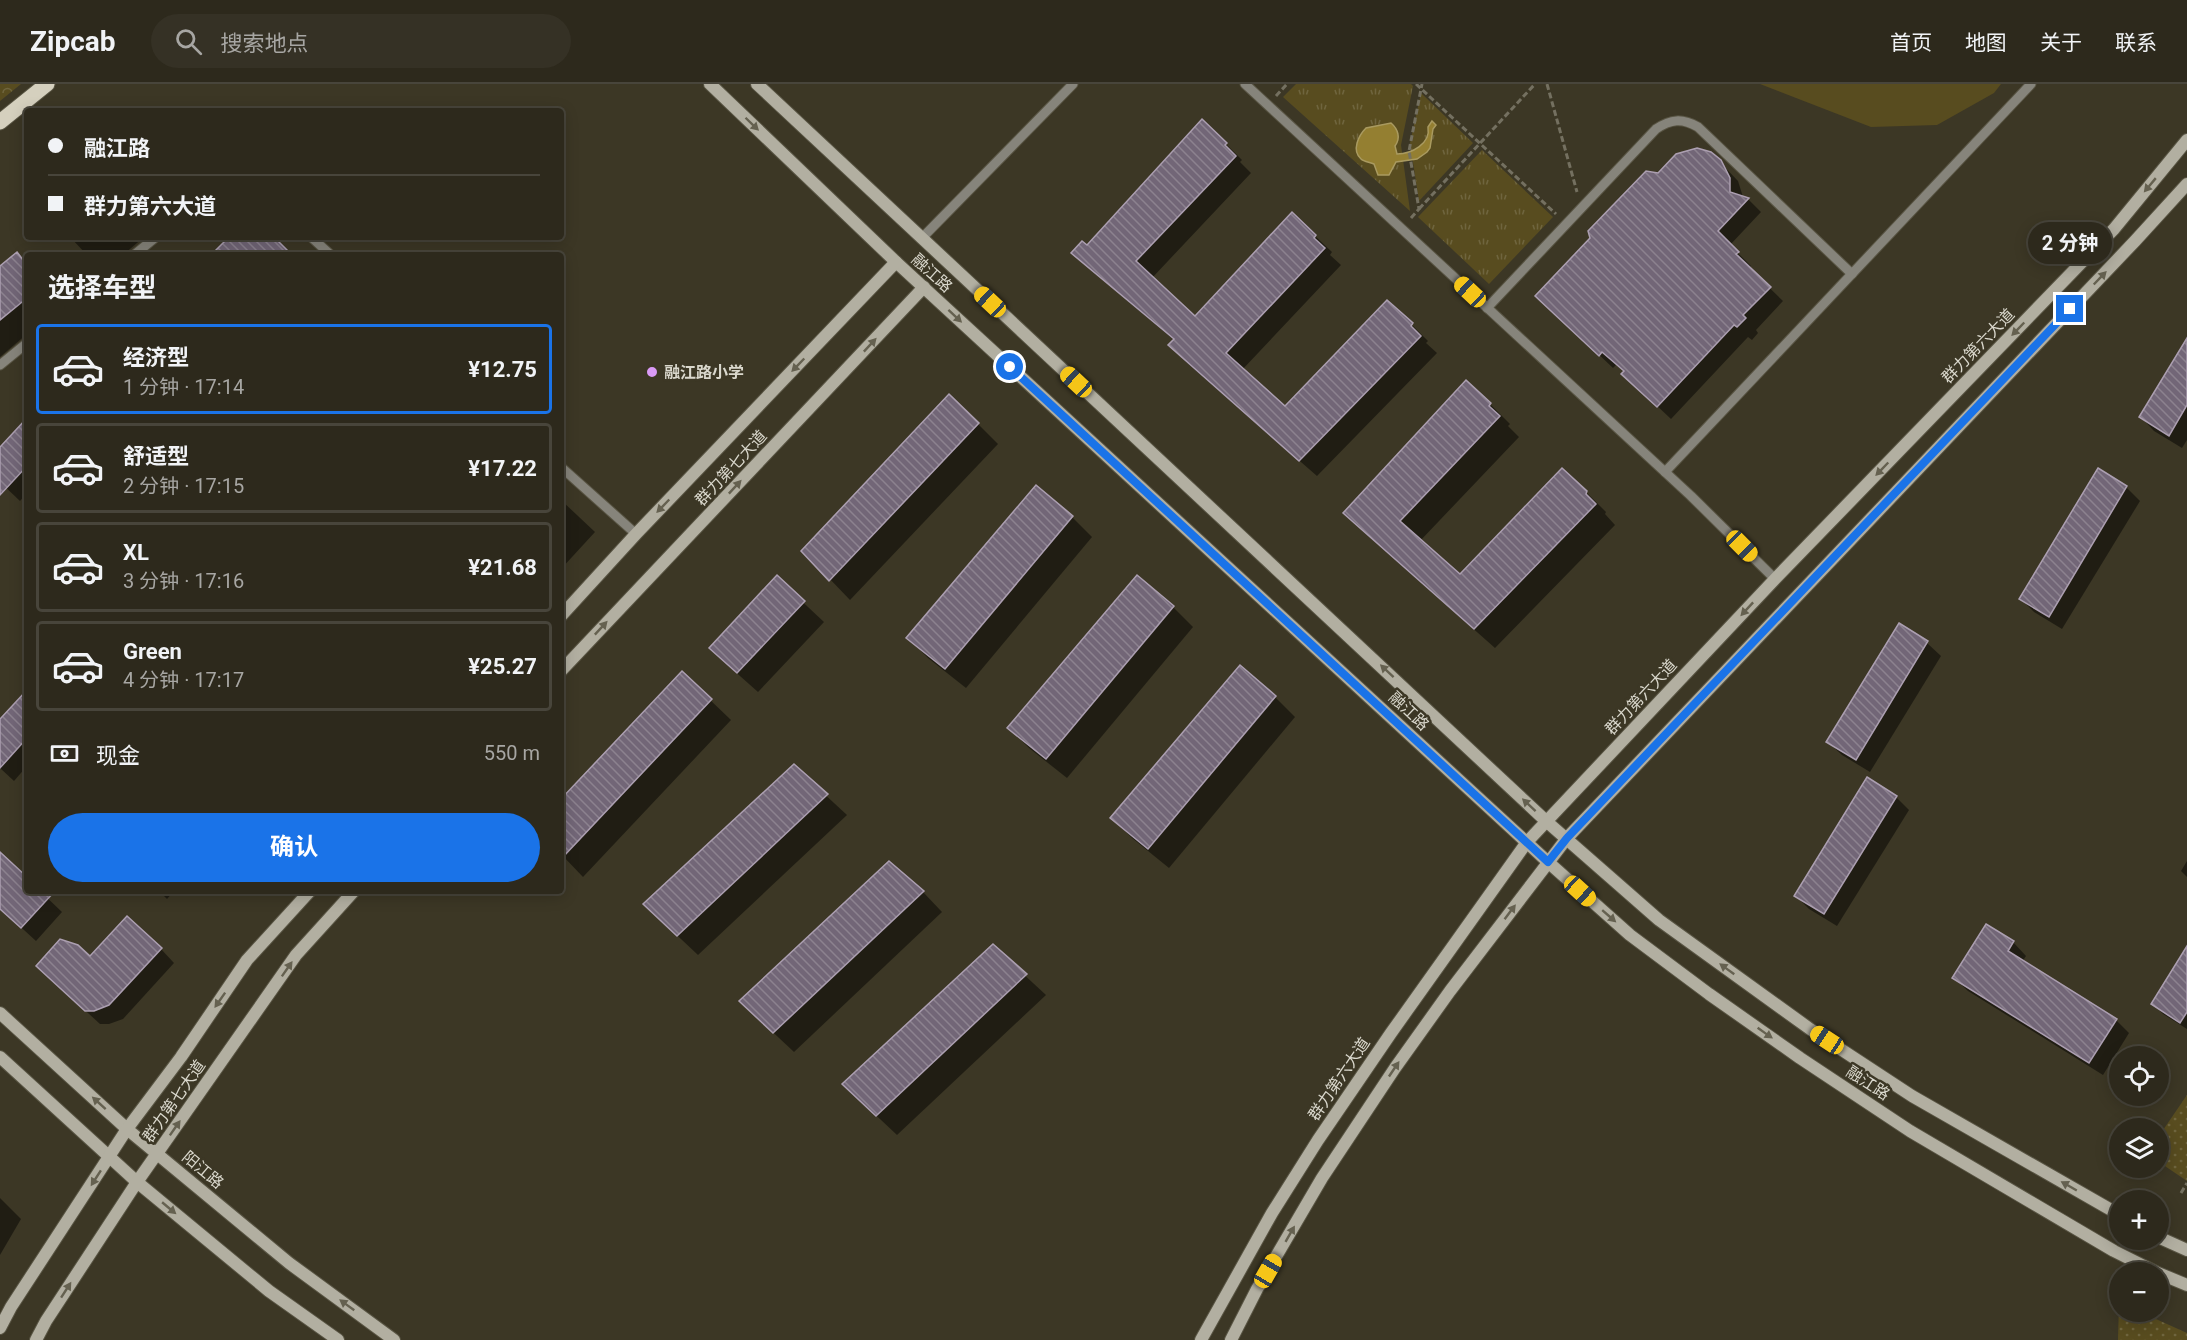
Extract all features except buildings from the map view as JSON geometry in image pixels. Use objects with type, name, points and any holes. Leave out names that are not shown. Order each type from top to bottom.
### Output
[{"type":"main road","points":[[0,122],[47,84]]},
{"type":"main road","name":"融江路","points":[[710,84],[896,262],[1630,935],[1800,1058],[1910,1131],[2133,1262]]},
{"type":"main road","name":"融江路","points":[[757,84],[1546,821],[1659,920],[1810,1029],[1912,1096],[2109,1209]]},
{"type":"main road","name":"群力第六大道","points":[[1201,1340],[1272,1213],[1318,1140],[1390,1033],[1527,842],[1775,579],[2114,229],[2187,140]]},
{"type":"main road","points":[[1231,1340],[1257,1289],[1322,1178],[1395,1068],[1450,990],[1567,838],[2187,184]]},
{"type":"main road","name":"群力第七大道","points":[[564,613],[636,534],[896,262]]},
{"type":"main road","name":"群力第七大道","points":[[564,668],[924,287]]},
{"type":"main road","name":"群力第七大道","points":[[0,1328],[10,1308],[127,1129],[181,1057],[247,960],[307,894]]},
{"type":"main road","name":"群力第七大道","points":[[36,1340],[46,1321],[137,1182],[296,956],[351,894]]},
{"type":"main road","name":"阳江路","points":[[0,1013],[127,1129],[289,1263],[394,1340]]},
{"type":"main road","points":[[0,1057],[137,1182],[269,1291],[338,1340]]},
{"type":"main road","points":[[2169,1242],[2187,1250]]},
{"type":"main road","name":"融江路","points":[[2169,1277],[2187,1285]]},
{"type":"lane","points":[[922,238],[1072,84]]},
{"type":"lane","points":[[1245,84],[1665,471],[1775,579]]},
{"type":"lane","points":[[1665,471],[2031,84]]},
{"type":"lane","points":[[1487,308],[1656,129],[1675,120],[1688,121],[1698,128],[1852,274]]},
{"type":"lane","points":[[138,252],[152,240]]},
{"type":"lane","points":[[314,240],[328,252]]},
{"type":"lane","points":[[0,365],[24,345]]},
{"type":"lane","points":[[564,470],[636,534]]},
{"type":"path","points":[[1416,84],[1421,86],[1566,224]]},
{"type":"path","points":[[1401,229],[1535,84]]},
{"type":"path","points":[[1547,84],[1581,207]]},
{"type":"path","points":[[1419,210],[1409,151],[1421,86]]},
{"type":"path","points":[[2181,1193],[2187,1183]]},
{"type":"green space","points":[[0,84],[21,84],[0,101]]},
{"type":"green space","points":[[1296,84],[1411,84],[1413,86],[1401,145],[1410,211],[1283,97]]},
{"type":"green space","points":[[1760,84],[2001,84],[1994,93],[1937,125],[1871,127]]},
{"type":"green space","points":[[1421,93],[1473,143],[1419,201],[1410,143]]},
{"type":"green space","points":[[1482,150],[1553,217],[1489,284],[1418,217]]},
{"type":"green space","points":[[2187,1095],[2187,1181],[2169,1169],[2169,1121]]},
{"type":"green space","points":[[2118,1322],[2162,1322],[2187,1333],[2187,1340],[2118,1340]]},
{"type":"shaded area","points":[[1432,121],[1436,125],[1427,152],[1417,159],[1396,162],[1389,175],[1378,175],[1374,164],[1362,160],[1358,155],[1357,143],[1366,128],[1391,123],[1398,134],[1395,146],[1397,154],[1402,154],[1414,150],[1423,143]]},
{"type":"place","name":"融江路小学","points":[[652,372]]},
{"type":"route","points":[[1010,367],[1548,862],[1567,838],[2070,309]]}]
